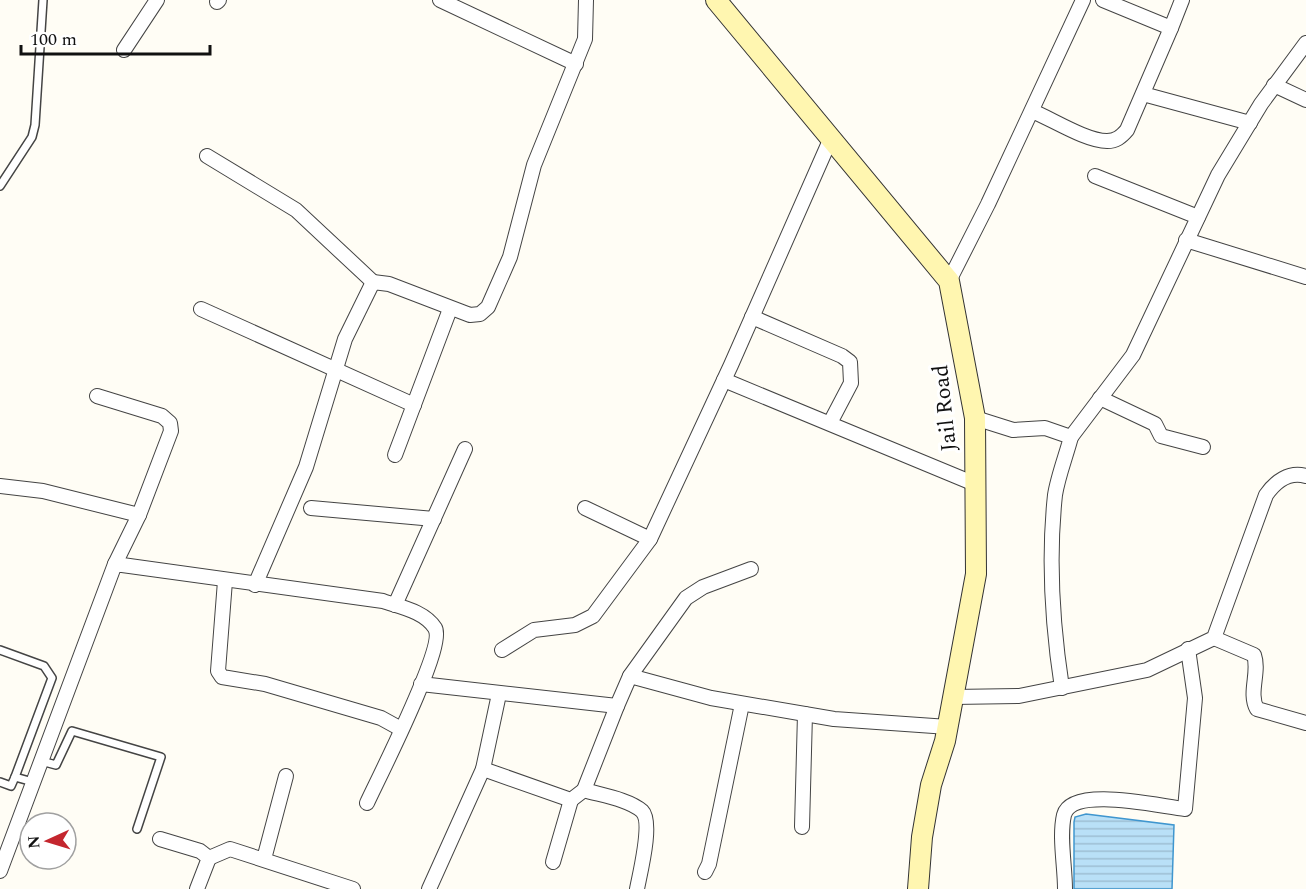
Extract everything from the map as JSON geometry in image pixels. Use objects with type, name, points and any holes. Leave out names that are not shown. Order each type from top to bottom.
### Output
[{"type":"street","points":[[124,50],[157,0]]},
{"type":"street","points":[[440,0],[576,64]]},
{"type":"street","points":[[207,156],[296,210],[373,282],[389,284],[470,315],[480,314],[492,301],[510,257],[534,165],[585,39],[586,0]]},
{"type":"street","points":[[949,281],[1083,0]]},
{"type":"street","points":[[1103,0],[1171,28]]},
{"type":"street","points":[[1032,111],[1096,139],[1108,141],[1119,138],[1126,130],[1143,94],[1182,0]]},
{"type":"street","name":"Jail Road","points":[[723,3],[949,281],[975,418],[976,574],[948,727],[931,785],[922,837],[918,889]]},
{"type":"street","points":[[1062,688],[1054,637],[1050,557],[1055,494],[1071,437],[1133,355],[1218,175],[1274,85],[1306,43]]},
{"type":"street","points":[[1274,85],[1306,100]]},
{"type":"street","points":[[1143,94],[1250,123]]},
{"type":"street","points":[[502,650],[534,630],[575,625],[593,616],[650,539],[724,380],[831,138]]},
{"type":"street","points":[[1095,176],[1198,217]]},
{"type":"street","points":[[1186,240],[1306,277]]},
{"type":"street","points":[[255,585],[306,467],[333,371],[349,329],[373,282]]},
{"type":"street","points":[[201,309],[333,371],[414,405]]},
{"type":"street","points":[[395,455],[450,309]]},
{"type":"street","points":[[752,317],[842,356],[850,362],[851,383],[830,423]]},
{"type":"street","points":[[724,380],[975,484]]},
{"type":"street","points":[[0,870],[116,564],[139,515],[171,431],[170,423],[162,416],[97,396]]},
{"type":"street","points":[[1100,398],[1155,423],[1161,436],[1203,447]]},
{"type":"street","points":[[975,418],[1013,430],[1044,428],[1071,437]]},
{"type":"street","points":[[395,606],[465,449]]},
{"type":"street","points":[[953,697],[1019,696],[1147,670],[1214,638],[1266,495],[1275,483],[1300,474],[1306,476]]},
{"type":"street","points":[[0,486],[44,491],[139,515]]},
{"type":"street","points":[[311,508],[434,519]]},
{"type":"street","points":[[585,508],[650,539]]},
{"type":"street","points":[[116,564],[225,581],[382,601],[422,615],[435,629],[437,635],[421,684],[367,803]]},
{"type":"street","points":[[553,862],[571,800],[584,790],[630,676],[686,598],[703,587],[751,569]]},
{"type":"street","points":[[225,581],[218,671],[222,677],[265,684],[381,718],[401,729]]},
{"type":"street","points":[[1214,638],[1254,655],[1257,662],[1253,702],[1257,709],[1306,723]]},
{"type":"street","points":[[1065,889],[1064,814],[1071,804],[1079,801],[1126,800],[1185,809],[1195,698],[1188,650]]},
{"type":"street","points":[[630,676],[742,704],[834,719],[948,727]]},
{"type":"street","points":[[421,684],[617,706]]},
{"type":"street","points":[[429,889],[483,769],[499,694]]},
{"type":"street","points":[[705,872],[709,864],[742,704]]},
{"type":"street","points":[[802,827],[805,714]]},
{"type":"street","points":[[483,769],[571,800]]},
{"type":"street","points":[[264,859],[286,776]]},
{"type":"street","points":[[584,790],[637,807],[644,813],[648,825],[637,889]]},
{"type":"street","points":[[160,839],[200,851],[209,858]]},
{"type":"street","points":[[197,889],[209,858],[230,849],[353,889]]},
{"type":"lane","points":[[0,186],[32,137],[36,124],[43,0]]},
{"type":"lane","points":[[0,650],[44,666],[52,678],[11,786],[0,782]]},
{"type":"lane","points":[[41,761],[56,765],[72,731],[160,757],[137,829]]},
{"type":"lane","points":[[15,777],[33,782]]},
{"type":"water","points":[[1086,814],[1174,825],[1172,889],[1074,889],[1074,822],[1075,817]]}]
